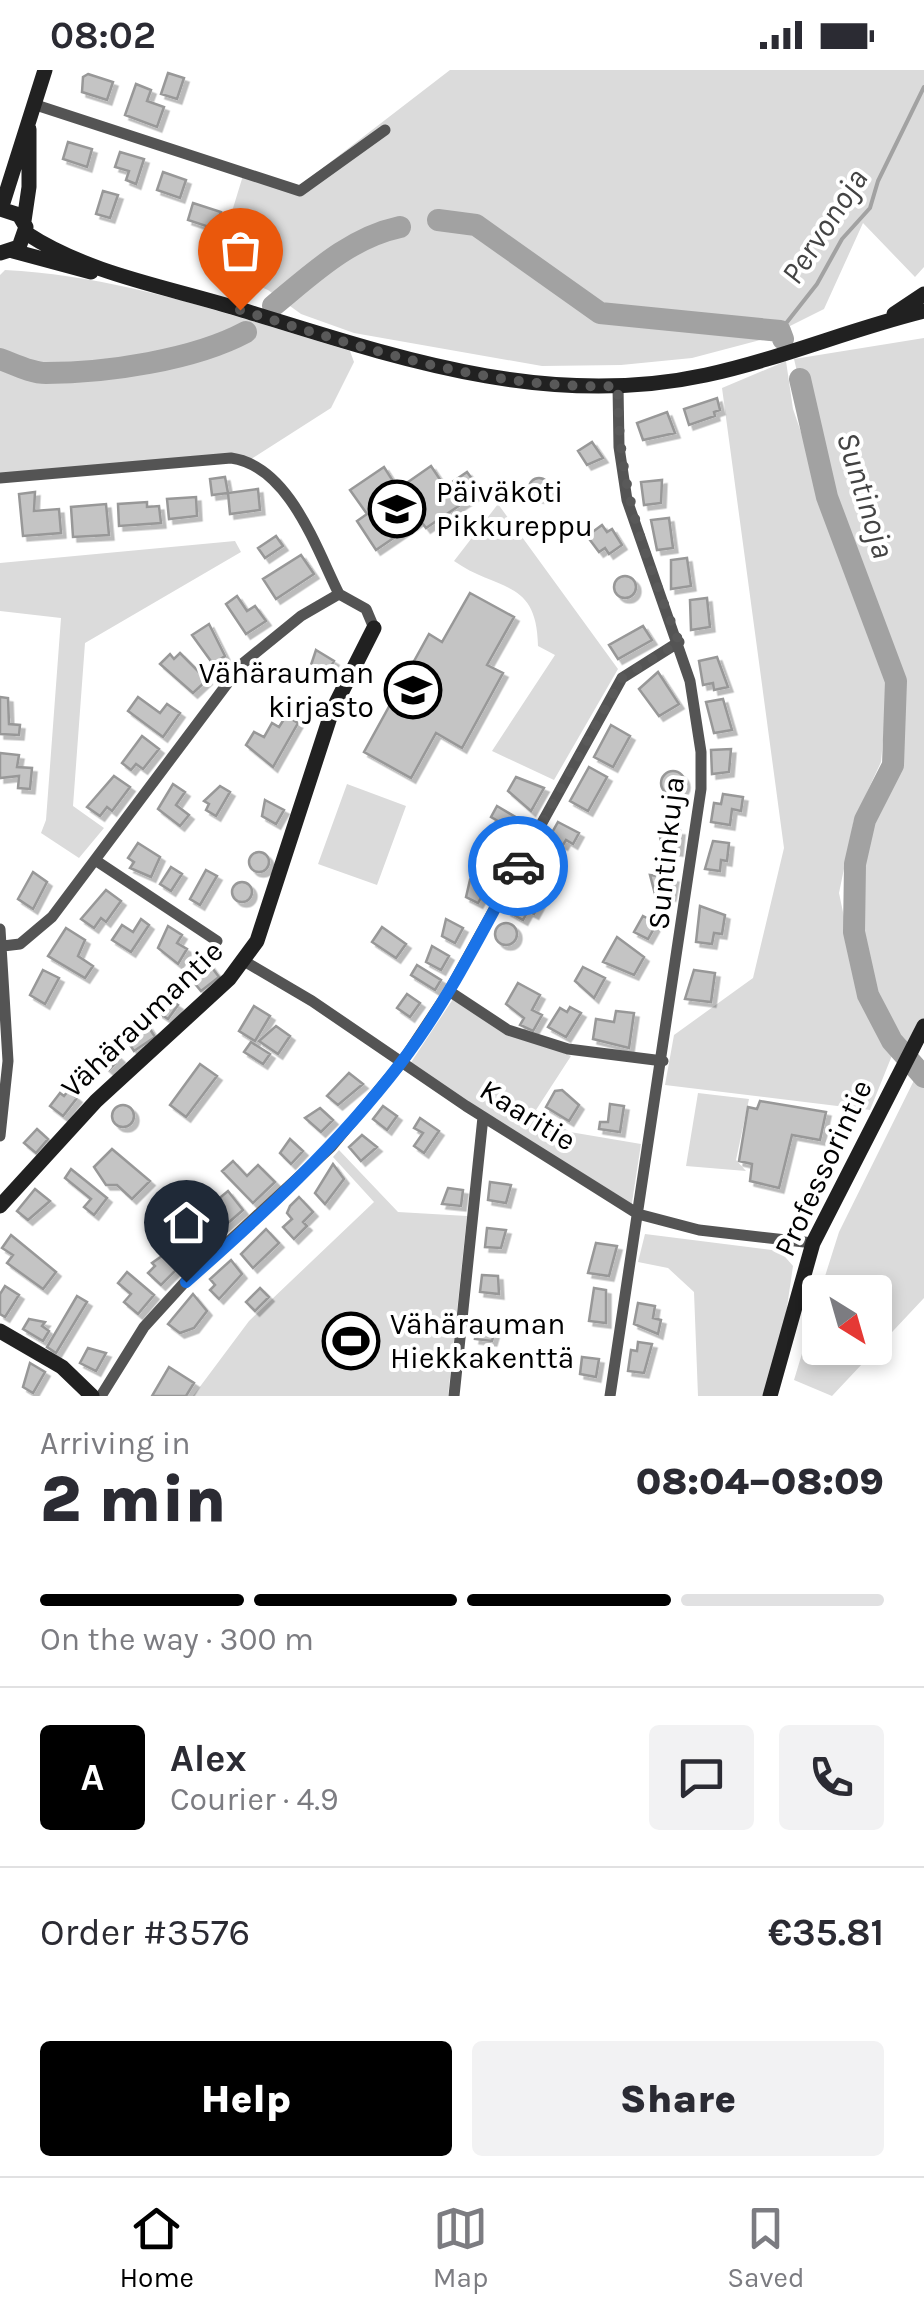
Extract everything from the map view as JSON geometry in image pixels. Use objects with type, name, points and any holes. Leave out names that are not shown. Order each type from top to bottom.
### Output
[{"type":"main road","points":[[45,70],[29,129],[25,227],[4,254],[88,272],[110,272]]},
{"type":"main road","points":[[29,129],[22,138],[0,209],[13,210],[25,227],[52,250],[110,272],[438,368],[532,384],[618,386],[708,374],[924,311]]},
{"type":"main road","points":[[887,319],[924,294]]},
{"type":"main road","name":"Vähäraumantie","points":[[3,1197],[96,1102],[201,1008],[244,961],[271,908],[332,711],[374,628]]},
{"type":"main road","name":"Professorintie","points":[[770,1396],[813,1243],[924,1026]]},
{"type":"main road","points":[[0,1330],[62,1367],[92,1396]]},
{"type":"street","points":[[36,105],[300,191],[385,130]]},
{"type":"street","name":"Suntinkuja","points":[[610,1396],[701,790],[696,714],[679,642],[627,500],[618,386]]},
{"type":"street","points":[[0,478],[248,461],[262,468],[293,508],[340,594],[366,608],[374,628]]},
{"type":"street","points":[[3,946],[20,944],[39,932],[242,664],[301,616],[340,594]]},
{"type":"street","points":[[101,1396],[144,1327],[186,1282],[331,1147],[402,1062],[449,991],[622,678],[679,642]]},
{"type":"street","points":[[95,860],[217,941]]},
{"type":"street","points":[[0,928],[8,1061],[0,1136]]},
{"type":"street","name":"Kaaritie","points":[[244,961],[312,1000],[483,1117],[638,1214],[699,1230],[813,1243]]},
{"type":"street","points":[[449,991],[508,1030],[568,1049],[663,1061]]},
{"type":"street","points":[[454,1396],[483,1117]]},
{"type":"shaded area","points":[[450,70],[924,70],[924,267],[915,277],[863,223],[824,309],[764,339],[692,358],[621,365],[542,366],[354,333],[301,314],[268,290],[215,267],[245,169],[298,187]]},
{"type":"shaded area","points":[[5,270],[93,280],[179,300],[350,351],[354,362],[331,408],[248,461],[0,479],[0,275]]},
{"type":"shaded area","points":[[924,338],[924,1026],[911,1052],[892,1041],[854,932],[855,864],[865,820],[893,765],[896,681],[827,497],[794,359]]},
{"type":"shaded area","points":[[786,361],[793,409],[888,684],[881,762],[854,820],[839,893],[859,989],[893,1053],[870,1110],[665,1085],[674,1035],[753,978],[784,848],[722,388]]},
{"type":"shaded area","points":[[498,504],[618,669],[554,780],[492,751],[555,655],[538,646],[536,624],[523,597],[454,561]]},
{"type":"shaded area","points":[[235,541],[241,552],[85,643],[73,806],[104,828],[79,858],[41,833],[46,820],[61,618],[0,611],[0,563]]},
{"type":"shaded area","points":[[347,784],[406,806],[377,885],[318,864]]},
{"type":"shaded area","points":[[455,996],[508,1030],[571,1056],[536,1110],[570,1132],[641,1144],[631,1209],[408,1067]]},
{"type":"shaded area","points":[[924,1060],[924,1298],[892,1332],[892,1275],[825,1275],[839,1232]]},
{"type":"shaded area","points":[[698,1093],[749,1099],[736,1160],[746,1171],[686,1166]]},
{"type":"shaded area","points":[[339,1150],[398,1212],[467,1216],[448,1396],[193,1396],[249,1321],[374,1202],[333,1157]]},
{"type":"shaded area","points":[[645,1234],[780,1251],[793,1266],[774,1396],[698,1396],[694,1292],[668,1268],[638,1262]]},
{"type":"shaded area","points":[[802,1354],[802,1365],[861,1365],[832,1396],[794,1380]]},
{"type":"building","points":[[168,73],[184,78],[177,99],[161,94]]},
{"type":"building","points":[[88,74],[113,82],[107,100],[82,92],[83,77]]},
{"type":"building","points":[[136,84],[151,90],[147,101],[164,107],[157,127],[125,115]]},
{"type":"building","points":[[68,142],[92,149],[87,167],[63,159]]},
{"type":"building","points":[[120,152],[144,159],[136,184],[126,180],[129,171],[115,167]]},
{"type":"building","points":[[163,172],[186,180],[180,198],[157,190]]},
{"type":"building","points":[[103,191],[118,195],[110,218],[96,214]]},
{"type":"building","points":[[193,203],[221,212],[215,229],[188,220]]},
{"type":"building","points":[[717,398],[720,410],[714,412],[715,416],[689,425],[684,409]]},
{"type":"building","points":[[667,412],[675,433],[643,440],[637,423]]},
{"type":"building","points":[[592,442],[603,458],[587,465],[578,451]]},
{"type":"building","name":"Päiväkoti Pikkureppu","points":[[431,466],[445,487],[467,472],[481,491],[426,528],[420,520],[376,550],[357,521],[367,514],[350,490],[384,467],[398,489]]},
{"type":"building","points":[[225,477],[228,493],[212,495],[210,479]]},
{"type":"building","points":[[539,478],[549,488],[539,498],[529,488]]},
{"type":"building","points":[[662,480],[661,503],[644,505],[641,482]]},
{"type":"building","points":[[258,489],[260,510],[230,514],[228,493]]},
{"type":"building","points":[[35,492],[34,511],[59,509],[61,533],[23,536],[19,494]]},
{"type":"building","points":[[196,497],[197,516],[169,519],[167,499]]},
{"type":"building","points":[[147,502],[147,507],[159,506],[161,523],[119,526],[118,504]]},
{"type":"building","points":[[106,504],[109,535],[73,537],[71,507]]},
{"type":"building","points":[[669,518],[673,548],[657,550],[651,520]]},
{"type":"building","points":[[602,525],[607,532],[612,529],[622,545],[609,554],[605,548],[599,552],[587,536]]},
{"type":"building","points":[[276,536],[283,546],[265,558],[258,548]]},
{"type":"building","points":[[301,555],[314,574],[276,599],[263,579]]},
{"type":"building","points":[[687,558],[691,586],[671,589],[671,560]]},
{"type":"building","points":[[625,576],[636,587],[625,598],[614,587]]},
{"type":"building","points":[[470,593],[514,617],[487,665],[503,673],[462,748],[436,733],[411,778],[364,752],[429,634],[442,642]]},
{"type":"building","points":[[237,596],[247,611],[255,606],[266,621],[246,634],[226,604]]},
{"type":"building","points":[[707,598],[710,627],[691,630],[690,600]]},
{"type":"building","points":[[209,624],[225,656],[213,664],[192,635]]},
{"type":"building","points":[[643,626],[652,640],[618,659],[609,645]]},
{"type":"building","points":[[316,650],[334,661],[325,677],[310,668]]},
{"type":"building","points":[[180,653],[207,680],[193,693],[160,664],[170,654],[174,659]]},
{"type":"building","points":[[717,657],[728,687],[714,690],[713,683],[703,685],[699,661]]},
{"type":"building","points":[[658,672],[679,704],[659,716],[639,689]]},
{"type":"building","points":[[0,697],[8,698],[9,724],[20,725],[19,735],[0,734]]},
{"type":"building","points":[[138,697],[160,713],[167,704],[180,713],[163,737],[128,711]]},
{"type":"building","points":[[723,699],[732,730],[714,733],[706,702]]},
{"type":"building","points":[[286,716],[298,723],[273,767],[246,745],[254,732],[264,737],[272,723],[279,727]]},
{"type":"building","points":[[611,725],[630,736],[613,767],[594,757]]},
{"type":"building","points":[[142,736],[159,749],[143,769],[136,764],[131,770],[122,763]]},
{"type":"building","points":[[731,749],[729,772],[712,774],[711,750]]},
{"type":"building","points":[[0,753],[19,755],[17,767],[32,768],[30,789],[18,788],[19,776],[0,778]]},
{"type":"building","points":[[589,767],[607,777],[588,811],[570,801]]},
{"type":"building","points":[[673,771],[685,783],[673,795],[661,783]]},
{"type":"building","points":[[114,776],[130,787],[112,811],[107,807],[100,816],[87,807]]},
{"type":"building","points":[[516,777],[544,788],[531,811],[508,791]]},
{"type":"building","points":[[173,784],[185,792],[176,805],[189,815],[180,826],[158,809]]},
{"type":"building","points":[[220,786],[230,792],[216,816],[206,810],[209,804],[204,801]]},
{"type":"building","points":[[723,794],[743,797],[741,811],[732,809],[730,825],[711,822],[714,803],[721,804]]},
{"type":"building","points":[[265,800],[284,810],[276,824],[262,816]]},
{"type":"building","points":[[497,806],[524,822],[513,842],[498,834],[503,824],[491,817]]},
{"type":"building","points":[[558,822],[579,833],[573,844],[566,840],[563,845],[549,838]]},
{"type":"building","points":[[659,830],[680,831],[678,851],[662,849]]},
{"type":"building","points":[[713,841],[729,843],[727,861],[721,860],[720,871],[705,869]]},
{"type":"building","points":[[138,843],[160,857],[151,877],[130,868],[134,862],[128,858]]},
{"type":"building","points":[[489,846],[508,856],[498,875],[480,861]]},
{"type":"building","points":[[543,848],[561,858],[543,882],[529,874]]},
{"type":"building","points":[[255,852],[263,852],[269,862],[263,872],[255,872],[249,866],[249,858]]},
{"type":"building","points":[[171,867],[182,874],[171,891],[160,884]]},
{"type":"building","points":[[206,870],[217,876],[200,905],[190,899]]},
{"type":"building","points":[[33,872],[47,882],[33,909],[18,899]]},
{"type":"building","points":[[650,875],[674,878],[671,896],[655,894]]},
{"type":"building","points":[[470,880],[486,889],[478,903],[466,897]]},
{"type":"building","points":[[242,882],[252,892],[242,902],[232,892]]},
{"type":"building","points":[[106,890],[121,901],[106,922],[101,918],[94,928],[81,919]]},
{"type":"building","points":[[526,893],[541,901],[534,914],[528,911],[523,920],[507,911],[517,894],[523,898]]},
{"type":"building","points":[[700,906],[725,915],[722,934],[714,933],[712,944],[696,942]]},
{"type":"building","points":[[643,916],[657,923],[648,939],[634,932]]},
{"type":"building","points":[[141,919],[149,925],[131,952],[112,940],[122,925],[133,932]]},
{"type":"building","points":[[446,919],[463,928],[455,943],[442,936]]},
{"type":"building","points":[[506,923],[517,934],[506,945],[495,934]]},
{"type":"building","points":[[168,926],[182,935],[177,943],[187,949],[178,964],[158,948]]},
{"type":"building","points":[[382,927],[406,944],[396,958],[372,942]]},
{"type":"building","points":[[66,928],[85,940],[78,956],[93,966],[85,978],[48,956]]},
{"type":"building","points":[[617,937],[644,957],[634,975],[603,962]]},
{"type":"building","points":[[432,946],[449,956],[441,970],[426,962]]},
{"type":"building","points":[[210,965],[219,977],[201,991],[191,979],[200,972],[203,976]]},
{"type":"building","points":[[417,965],[441,980],[435,990],[411,975]]},
{"type":"building","points":[[583,967],[605,978],[594,998],[575,981]]},
{"type":"building","points":[[43,970],[59,978],[45,1004],[30,995]]},
{"type":"building","points":[[694,970],[715,973],[711,1002],[685,999]]},
{"type":"building","points":[[518,983],[540,995],[532,1010],[542,1015],[533,1031],[520,1025],[524,1018],[506,1004]]},
{"type":"building","points":[[161,994],[178,1005],[168,1019],[156,1011]]},
{"type":"building","points":[[407,994],[420,1003],[410,1017],[397,1008]]},
{"type":"building","points":[[254,1006],[270,1016],[255,1041],[239,1031]]},
{"type":"building","points":[[570,1007],[581,1013],[566,1037],[548,1027],[560,1008],[567,1012]]},
{"type":"building","points":[[616,1011],[634,1013],[629,1048],[593,1039],[596,1019],[614,1022]]},
{"type":"building","points":[[148,1026],[155,1037],[134,1051],[126,1039]]},
{"type":"building","points":[[276,1026],[290,1036],[278,1054],[259,1041]]},
{"type":"building","points":[[251,1042],[270,1054],[263,1064],[244,1052]]},
{"type":"building","points":[[105,1045],[120,1058],[109,1070],[98,1060]]},
{"type":"building","points":[[200,1064],[217,1076],[186,1117],[170,1105]]},
{"type":"building","points":[[349,1073],[363,1084],[338,1105],[327,1096]]},
{"type":"building","points":[[562,1090],[579,1105],[569,1121],[546,1107],[555,1091]]},
{"type":"building","points":[[68,1091],[77,1098],[63,1116],[50,1106],[60,1093],[64,1096]]},
{"type":"building","points":[[760,1101],[826,1112],[820,1140],[792,1135],[779,1188],[750,1181],[752,1164],[739,1161],[748,1107],[757,1109]]},
{"type":"building","points":[[610,1104],[624,1106],[620,1132],[599,1129],[600,1122],[608,1122]]},
{"type":"building","points":[[123,1105],[134,1116],[123,1127],[112,1116]]},
{"type":"building","points":[[383,1106],[397,1116],[387,1130],[373,1119]]},
{"type":"building","points":[[320,1108],[333,1120],[321,1132],[305,1118]]},
{"type":"building","points":[[420,1118],[439,1131],[424,1153],[414,1146],[423,1133],[414,1128]]},
{"type":"building","points":[[37,1129],[48,1139],[36,1153],[24,1143]]},
{"type":"building","points":[[362,1135],[377,1147],[361,1161],[349,1147]]},
{"type":"building","points":[[290,1139],[303,1151],[291,1164],[280,1153]]},
{"type":"building","points":[[112,1149],[150,1181],[132,1199],[117,1185],[106,1185],[94,1167]]},
{"type":"building","points":[[233,1161],[247,1176],[258,1165],[275,1182],[253,1203],[222,1171]]},
{"type":"building","points":[[333,1164],[344,1179],[325,1204],[315,1193]]},
{"type":"building","points":[[71,1169],[107,1198],[94,1215],[84,1207],[91,1199],[65,1178]]},
{"type":"building","points":[[490,1182],[511,1185],[506,1203],[488,1200]]},
{"type":"building","points":[[448,1188],[463,1190],[461,1206],[442,1204]]},
{"type":"building","points":[[35,1189],[50,1201],[28,1220],[17,1211]]},
{"type":"building","points":[[207,1190],[216,1201],[228,1191],[243,1210],[220,1230],[194,1200]]},
{"type":"building","points":[[299,1197],[313,1212],[303,1222],[307,1226],[294,1239],[283,1227],[292,1219],[287,1213]]},
{"type":"building","points":[[186,1218],[208,1241],[192,1255],[181,1243],[188,1237],[178,1226]]},
{"type":"building","points":[[487,1228],[506,1230],[501,1248],[485,1247]]},
{"type":"building","points":[[266,1229],[279,1243],[253,1268],[241,1254]]},
{"type":"building","points":[[11,1235],[56,1272],[43,1289],[7,1263],[13,1255],[2,1248]]},
{"type":"building","points":[[596,1243],[617,1246],[609,1276],[588,1273]]},
{"type":"building","points":[[166,1253],[180,1266],[161,1285],[148,1273],[155,1266],[152,1263]]},
{"type":"building","points":[[231,1260],[242,1274],[219,1299],[210,1290],[215,1285],[210,1279]]},
{"type":"building","points":[[127,1272],[154,1295],[138,1314],[124,1302],[131,1294],[118,1283]]},
{"type":"building","points":[[482,1275],[498,1276],[499,1294],[480,1292]]},
{"type":"building","points":[[5,1286],[19,1295],[5,1317],[0,1314],[0,1294]]},
{"type":"building","points":[[260,1288],[269,1297],[255,1311],[246,1302]]},
{"type":"building","points":[[594,1288],[606,1290],[606,1323],[589,1321]]},
{"type":"building","points":[[193,1294],[207,1311],[194,1328],[180,1333],[168,1324]]},
{"type":"building","points":[[77,1296],[87,1302],[56,1353],[47,1347]]},
{"type":"building","points":[[638,1303],[655,1306],[653,1318],[661,1320],[658,1334],[634,1324]]},
{"type":"building","points":[[29,1319],[45,1322],[42,1326],[49,1331],[43,1341],[23,1329]]},
{"type":"building","points":[[478,1322],[497,1324],[492,1341],[475,1339]]},
{"type":"building","points":[[638,1342],[652,1344],[644,1373],[628,1371],[631,1350],[637,1351]]},
{"type":"building","points":[[88,1348],[106,1353],[96,1371],[80,1363]]},
{"type":"building","points":[[582,1357],[599,1359],[596,1377],[580,1374]]},
{"type":"building","points":[[30,1363],[45,1372],[33,1393],[23,1387]]},
{"type":"building","points":[[169,1367],[194,1383],[186,1396],[152,1396]]},
{"type":"waterway","name":"Pervonoja","points":[[780,331],[817,284],[842,239],[870,208],[878,181],[924,87]]},
{"type":"waterway","points":[[438,220],[476,225],[600,313],[780,331],[783,339]]},
{"type":"waterway","points":[[273,306],[348,248],[400,227]]},
{"type":"waterway","points":[[0,359],[40,373],[95,371],[176,357],[246,332]]},
{"type":"waterway","name":"Suntinoja","points":[[800,379],[827,497],[896,681],[893,765],[865,820],[855,864],[854,932],[868,995],[892,1041],[924,1077]]},
{"type":"way so far","points":[[240,310],[464,374],[532,384],[618,386],[627,500],[640,547],[679,642],[622,678],[518,866]]},
{"type":"place","name":"Päiväkoti Pikkureppu","points":[[397,509]]},
{"type":"place","name":"Vähärauman kirjasto","points":[[413,690]]},
{"type":"place","name":"Vähärauman Hiekkakenttä","points":[[351,1341]]},
{"type":"route","points":[[186,1282],[331,1147],[402,1062],[449,991],[518,866]]}]
